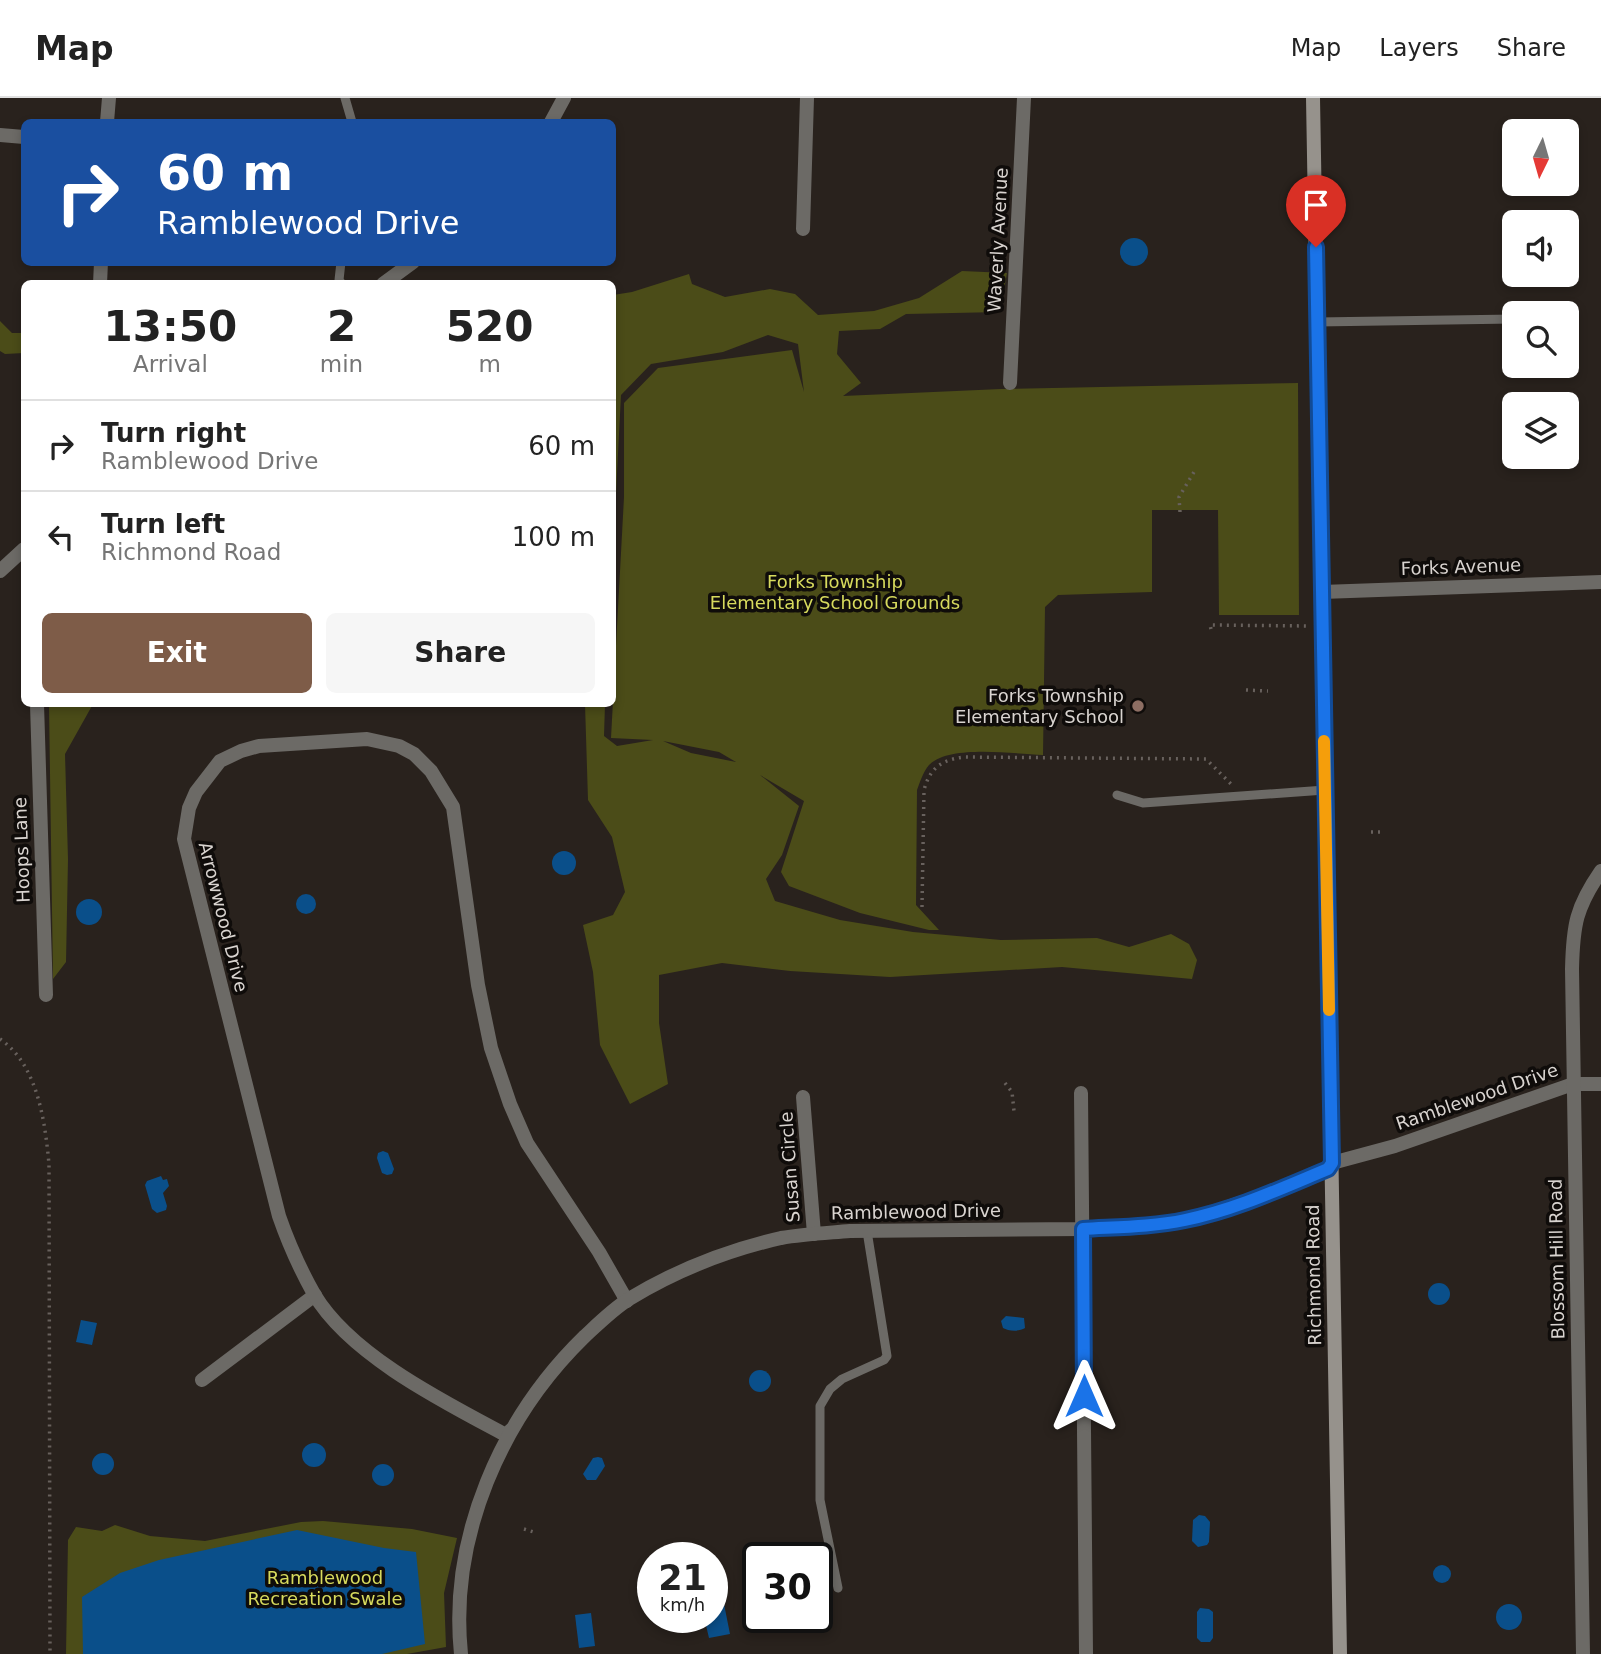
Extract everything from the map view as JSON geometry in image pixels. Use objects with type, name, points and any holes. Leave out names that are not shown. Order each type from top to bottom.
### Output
[{"type":"street","points":[[107,119],[109,98]]},
{"type":"street","points":[[553,119],[564,98]]},
{"type":"street","points":[[803,229],[807,98]]},
{"type":"street","name":"Waverly Avenue","points":[[1010,383],[1024,98]]},
{"type":"street","name":"Richmond Road","points":[[1313,98],[1322,592],[1316,626],[1325,790],[1340,1654]]},
{"type":"street","points":[[0,135],[21,137]]},
{"type":"street","points":[[388,280],[407,266]]},
{"type":"street","points":[[0,571],[21,552]]},
{"type":"street","name":"Forks Avenue","points":[[1322,592],[1601,582]]},
{"type":"street","name":"Hoops Lane","points":[[37,707],[46,995]]},
{"type":"street","name":"Arrowwood Drive","points":[[511,1430],[506,1434],[477,1420],[371,1354],[333,1319],[315,1295],[289,1243],[279,1216],[184,839],[189,808],[205,778],[220,761],[259,746],[367,739],[399,746],[414,754],[431,771],[453,807],[478,985],[491,1048],[510,1104],[527,1143],[599,1252],[626,1301]]},
{"type":"street","name":"Blossom Hill Road","points":[[1583,1654],[1572,969],[1575,919],[1582,901],[1601,871]]},
{"type":"street","name":"Ramblewood Drive","points":[[461,1654],[466,1550],[494,1462],[511,1430],[539,1385],[563,1358],[626,1301],[700,1263],[781,1238],[814,1234],[1083,1229],[1187,1220],[1264,1195],[1328,1169],[1332,1163],[1395,1146],[1573,1084],[1601,1084]]},
{"type":"street","points":[[1081,1093],[1086,1654]]},
{"type":"street","name":"Susan Circle","points":[[803,1097],[814,1234]]},
{"type":"street","points":[[202,1380],[315,1295]]},
{"type":"lane","points":[[345,98],[351,119]]},
{"type":"lane","points":[[1317,322],[1502,319]]},
{"type":"lane","points":[[1117,795],[1143,803],[1325,790]]},
{"type":"lane","points":[[838,1588],[820,1500],[820,1406],[830,1389],[842,1379],[884,1360],[887,1356],[867,1231]]},
{"type":"path","points":[[1180,512],[1179,497],[1194,472]]},
{"type":"path","points":[[1211,629],[1210,625],[1316,626],[1310,638]]},
{"type":"path","points":[[1246,690],[1268,691]]},
{"type":"path","points":[[922,907],[924,790],[928,776],[942,762],[964,757],[1206,759],[1231,785],[1241,785]]},
{"type":"path","points":[[1371,832],[1381,832]]},
{"type":"path","points":[[0,1039],[21,1059],[40,1102],[49,1164],[50,1654]]},
{"type":"path","points":[[1005,1083],[1012,1092],[1014,1111]]},
{"type":"path","points":[[524,1529],[537,1532]]},
{"type":"green space","name":"Forks Township Elementary School Grounds","points":[[962,271],[1007,273],[1000,312],[906,314],[880,329],[839,331],[837,354],[861,383],[843,396],[1001,389],[1298,383],[1299,615],[1219,615],[1218,510],[1152,510],[1152,592],[1058,595],[1045,607],[1043,755],[983,752],[952,754],[939,758],[929,765],[923,774],[917,790],[916,905],[939,930],[929,930],[860,913],[789,886],[781,872],[804,801],[760,775],[799,806],[782,855],[766,879],[775,901],[840,920],[913,932],[1001,940],[1097,938],[1129,947],[1171,934],[1189,944],[1197,960],[1192,979],[1062,967],[890,977],[790,971],[722,963],[659,975],[659,1023],[668,1084],[630,1104],[600,1045],[593,972],[583,925],[613,915],[625,892],[612,837],[588,800],[585,707],[605,707],[604,736],[617,746],[653,740],[611,738],[613,707],[616,707],[616,645],[624,497],[624,403],[658,368],[792,350],[804,392],[798,344],[768,335],[723,352],[651,364],[621,395],[616,494],[616,295],[689,274],[692,284],[725,297],[770,289],[795,294],[818,315],[874,311],[919,298]],"holes":[[[663,741],[719,752],[736,762],[691,753]]]},
{"type":"green space","points":[[0,321],[12,333],[21,333],[21,353],[5,354],[0,351]]},
{"type":"green space","points":[[49,707],[91,707],[65,754],[68,859],[66,962],[53,979]]},
{"type":"green space","name":"Ramblewood Recreation Swale","points":[[323,1521],[412,1529],[457,1538],[444,1593],[446,1647],[407,1654],[66,1654],[68,1540],[76,1527],[102,1531],[115,1525],[150,1536],[205,1541],[301,1522]]},
{"type":"water","points":[[1134,238],[1144,242],[1148,252],[1144,262],[1134,266],[1124,262],[1120,252],[1124,242]]},
{"type":"water","points":[[564,851],[572,855],[576,863],[572,871],[564,875],[556,871],[552,863],[556,855]]},
{"type":"water","points":[[306,894],[313,897],[316,904],[313,911],[306,914],[299,911],[296,904],[299,897]]},
{"type":"water","points":[[89,899],[98,903],[102,912],[98,921],[89,925],[80,921],[76,912],[80,903]]},
{"type":"water","points":[[378,1153],[388,1153],[394,1169],[392,1174],[382,1173],[377,1158]]},
{"type":"water","points":[[161,1176],[163,1180],[167,1179],[169,1186],[163,1193],[167,1206],[166,1210],[157,1213],[152,1209],[145,1185],[147,1181]]},
{"type":"water","points":[[1439,1283],[1447,1286],[1450,1294],[1447,1302],[1439,1305],[1431,1302],[1428,1294],[1431,1286]]},
{"type":"water","points":[[1006,1316],[1024,1318],[1025,1328],[1014,1331],[1003,1328],[1001,1321]]},
{"type":"water","points":[[81,1320],[97,1323],[92,1345],[76,1342]]},
{"type":"water","points":[[760,1370],[768,1373],[771,1381],[768,1389],[760,1392],[752,1389],[749,1381],[752,1373]]},
{"type":"water","points":[[314,1443],[323,1446],[326,1455],[323,1464],[314,1467],[305,1464],[302,1455],[305,1446]]},
{"type":"water","points":[[103,1453],[111,1456],[114,1464],[111,1472],[103,1475],[95,1472],[92,1464],[95,1456]]},
{"type":"water","points":[[593,1458],[602,1458],[605,1466],[596,1480],[587,1480],[583,1474]]},
{"type":"water","points":[[383,1464],[391,1467],[394,1475],[391,1483],[383,1486],[375,1483],[372,1475],[375,1467]]},
{"type":"water","points":[[1199,1515],[1205,1516],[1210,1522],[1209,1542],[1198,1547],[1192,1541],[1193,1520]]},
{"type":"water","name":"Ramblewood Recreation Swale","points":[[297,1530],[416,1552],[425,1644],[382,1654],[83,1654],[82,1597],[120,1573],[159,1560]]},
{"type":"water","points":[[1438,1565],[1446,1565],[1451,1574],[1449,1581],[1438,1583],[1433,1578],[1433,1570]]},
{"type":"water","points":[[1509,1604],[1518,1608],[1522,1617],[1518,1626],[1509,1630],[1500,1626],[1496,1617],[1500,1608]]},
{"type":"water","points":[[1200,1608],[1213,1612],[1213,1638],[1210,1642],[1201,1642],[1197,1638],[1197,1612]]},
{"type":"water","points":[[591,1613],[595,1646],[579,1648],[575,1615]]},
{"type":"water","points":[[728,1624],[730,1634],[709,1638],[708,1633],[728,1633]]},
{"type":"slow traffic","points":[[1324,741],[1329,1010]]},
{"type":"place","name":"Forks Township Elementary School","points":[[1138,706]]},
{"type":"route","points":[[1084,1396],[1083,1229],[1187,1220],[1264,1195],[1328,1169],[1332,1163],[1316,247]]}]
